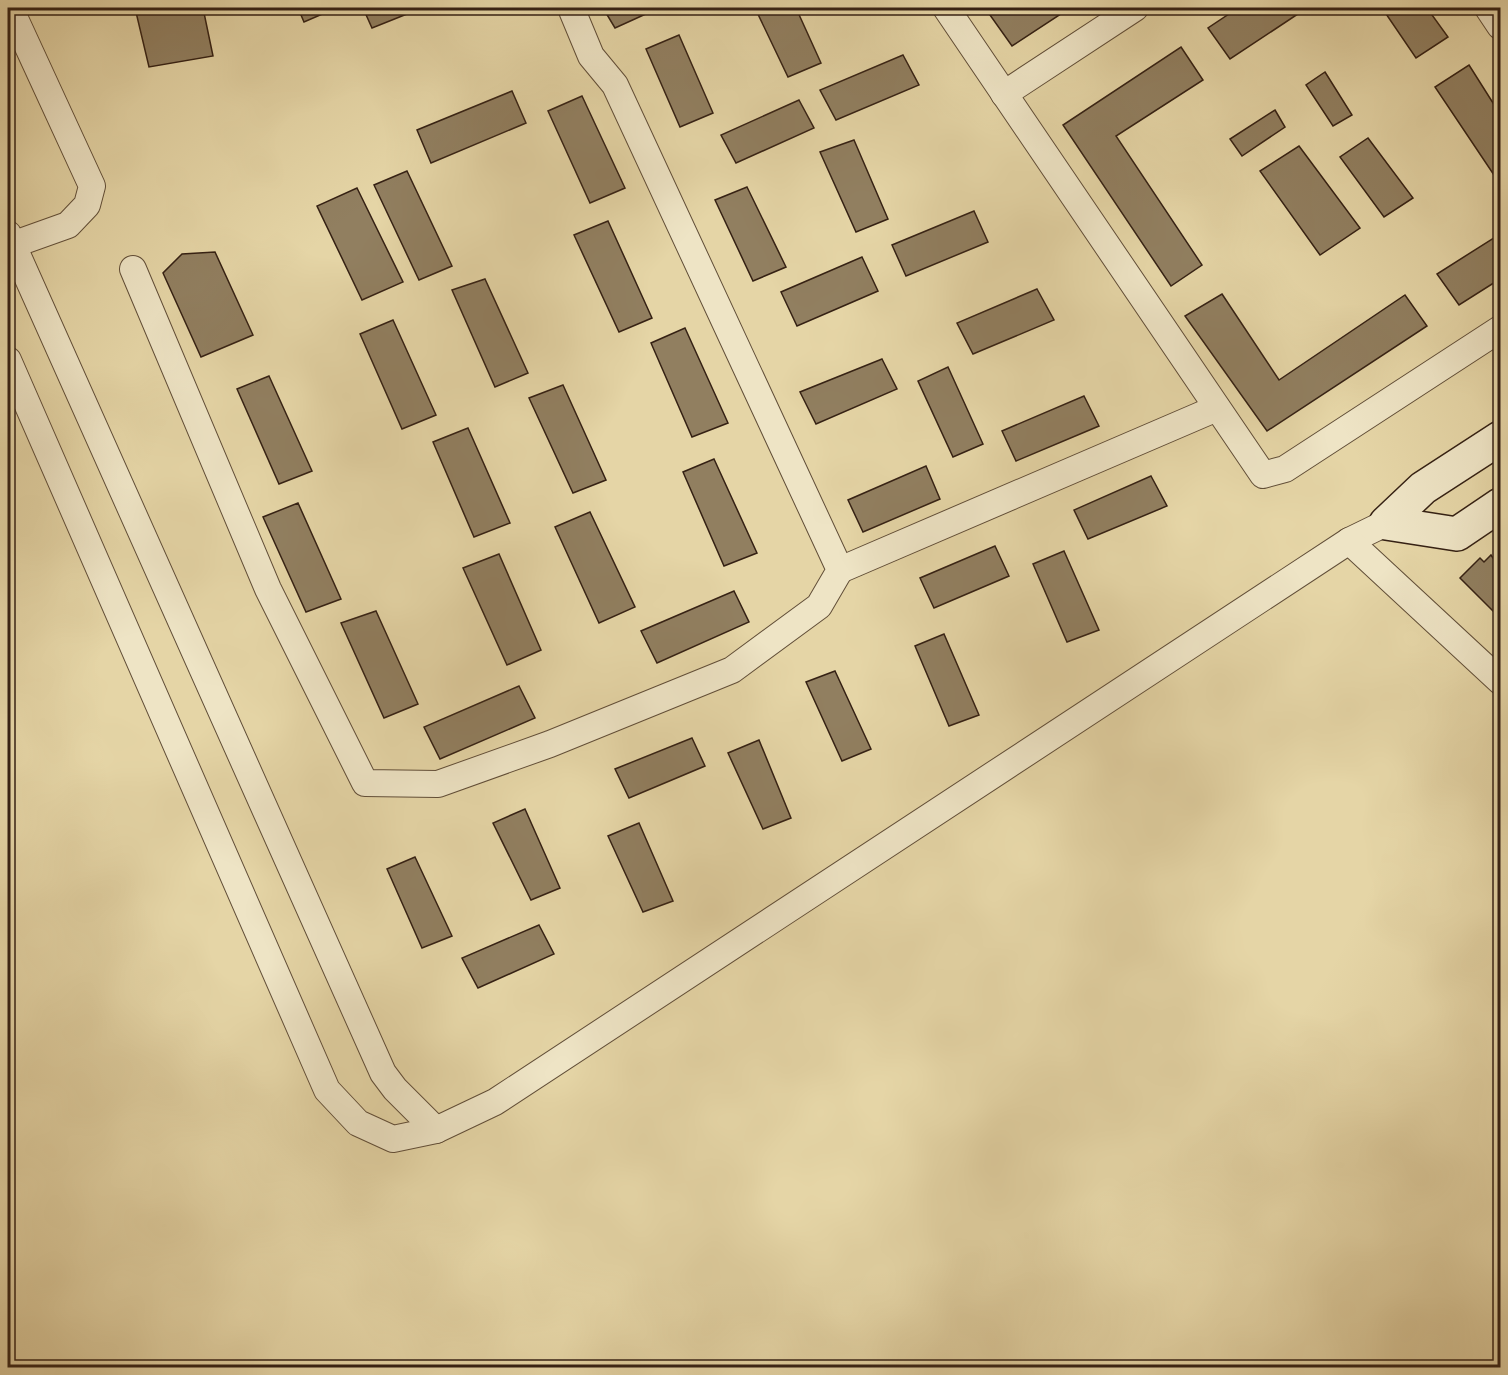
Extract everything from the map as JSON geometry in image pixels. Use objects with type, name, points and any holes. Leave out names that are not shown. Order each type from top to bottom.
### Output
[{"type":"main road","points":[[1386,523],[1423,488],[1500,438]]},
{"type":"main road","points":[[1386,523],[1457,534],[1500,505]]},
{"type":"street","points":[[10,8],[92,186],[87,205],[68,225],[10,239],[383,1073],[395,1089],[436,1131]]},
{"type":"street","points":[[571,8],[591,56],[615,85],[840,570]]},
{"type":"street","points":[[946,8],[1263,475],[1285,469],[1500,329]]},
{"type":"street","points":[[1004,94],[1135,8]]},
{"type":"street","points":[[1488,8],[1500,26]]},
{"type":"street","points":[[133,269],[268,589],[365,783],[438,784],[550,744],[732,670],[819,606],[840,570],[1217,408]]},
{"type":"street","points":[[8,360],[327,1090],[358,1124],[393,1139],[436,1131],[495,1102],[1349,541],[1386,523]]},
{"type":"street","points":[[1349,541],[1500,681]]},
{"type":"building","points":[[135,8],[203,8],[213,56],[149,67]]},
{"type":"building","points":[[298,8],[334,8],[334,9],[304,22]]},
{"type":"building","points":[[363,8],[422,8],[372,28]]},
{"type":"building","points":[[603,8],[659,8],[615,28]]},
{"type":"building","points":[[755,8],[796,8],[821,63],[788,77]]},
{"type":"building","points":[[985,8],[1070,8],[1012,46]]},
{"type":"building","points":[[1238,8],[1307,8],[1230,59],[1208,28]]},
{"type":"building","points":[[1382,8],[1427,8],[1448,37],[1416,58]]},
{"type":"building","points":[[679,35],[713,113],[680,127],[646,49]]},
{"type":"building","points":[[1181,47],[1203,80],[1116,136],[1202,265],[1171,286],[1063,125]]},
{"type":"building","points":[[903,55],[919,85],[836,120],[820,90]]},
{"type":"building","points":[[1469,65],[1500,114],[1500,184],[1435,87]]},
{"type":"building","points":[[1325,72],[1352,115],[1333,126],[1306,85]]},
{"type":"building","points":[[512,91],[526,123],[431,163],[417,130]]},
{"type":"building","points":[[582,96],[625,188],[590,203],[548,111]]},
{"type":"building","points":[[799,100],[814,128],[736,163],[721,135]]},
{"type":"building","points":[[1275,110],[1285,127],[1242,156],[1230,139]]},
{"type":"building","points":[[1368,138],[1413,198],[1384,217],[1340,157]]},
{"type":"building","points":[[854,140],[888,219],[856,232],[820,152]]},
{"type":"building","points":[[1299,146],[1360,228],[1320,255],[1260,171]]},
{"type":"building","points":[[407,171],[452,266],[419,280],[374,185]]},
{"type":"building","points":[[747,187],[786,267],[753,281],[715,200]]},
{"type":"building","points":[[357,188],[403,282],[362,300],[317,206]]},
{"type":"building","points":[[974,211],[988,242],[906,276],[892,245]]},
{"type":"building","points":[[608,221],[652,318],[619,332],[574,235]]},
{"type":"building","points":[[1500,234],[1500,279],[1459,305],[1437,274]]},
{"type":"building","points":[[215,252],[253,335],[201,357],[163,273],[182,254]]},
{"type":"building","points":[[862,257],[878,291],[797,326],[781,292]]},
{"type":"building","points":[[485,279],[528,373],[495,387],[452,290]]},
{"type":"building","points":[[1037,289],[1054,320],[973,354],[957,323]]},
{"type":"building","points":[[1222,294],[1279,380],[1405,295],[1427,326],[1267,431],[1185,316]]},
{"type":"building","points":[[393,320],[436,415],[402,429],[360,334]]},
{"type":"building","points":[[685,328],[728,423],[692,437],[651,343]]},
{"type":"building","points":[[882,359],[897,389],[816,424],[800,392]]},
{"type":"building","points":[[948,367],[983,444],[953,457],[918,381]]},
{"type":"building","points":[[269,376],[312,471],[279,484],[237,389]]},
{"type":"building","points":[[563,385],[606,480],[573,493],[529,398]]},
{"type":"building","points":[[1084,396],[1099,426],[1016,461],[1002,431]]},
{"type":"building","points":[[468,428],[510,523],[474,537],[433,442]]},
{"type":"building","points":[[714,459],[757,553],[724,566],[683,472]]},
{"type":"building","points":[[926,466],[940,499],[863,532],[848,500]]},
{"type":"building","points":[[1151,476],[1167,506],[1088,539],[1074,510]]},
{"type":"building","points":[[298,503],[341,599],[306,612],[263,517]]},
{"type":"building","points":[[590,512],[635,607],[599,623],[555,527]]},
{"type":"building","points":[[995,546],[1009,576],[934,608],[920,578]]},
{"type":"building","points":[[1064,551],[1099,630],[1067,642],[1033,564]]},
{"type":"building","points":[[1500,551],[1500,618],[1460,578],[1480,558],[1484,562],[1491,555],[1493,558]]},
{"type":"building","points":[[499,554],[541,650],[507,665],[463,568]]},
{"type":"building","points":[[734,591],[749,622],[657,663],[641,631]]},
{"type":"building","points":[[376,611],[418,704],[384,718],[341,623]]},
{"type":"building","points":[[944,634],[979,715],[949,726],[915,646]]},
{"type":"building","points":[[835,671],[871,749],[842,761],[806,682]]},
{"type":"building","points":[[519,686],[535,718],[440,759],[424,727]]},
{"type":"building","points":[[692,738],[705,766],[629,798],[615,769]]},
{"type":"building","points":[[759,740],[791,818],[763,829],[728,753]]},
{"type":"building","points":[[525,809],[560,888],[531,900],[493,823]]},
{"type":"building","points":[[639,823],[673,901],[643,912],[608,836]]},
{"type":"building","points":[[415,857],[452,936],[422,948],[387,869]]},
{"type":"building","points":[[539,925],[554,954],[478,988],[462,958]]}]
